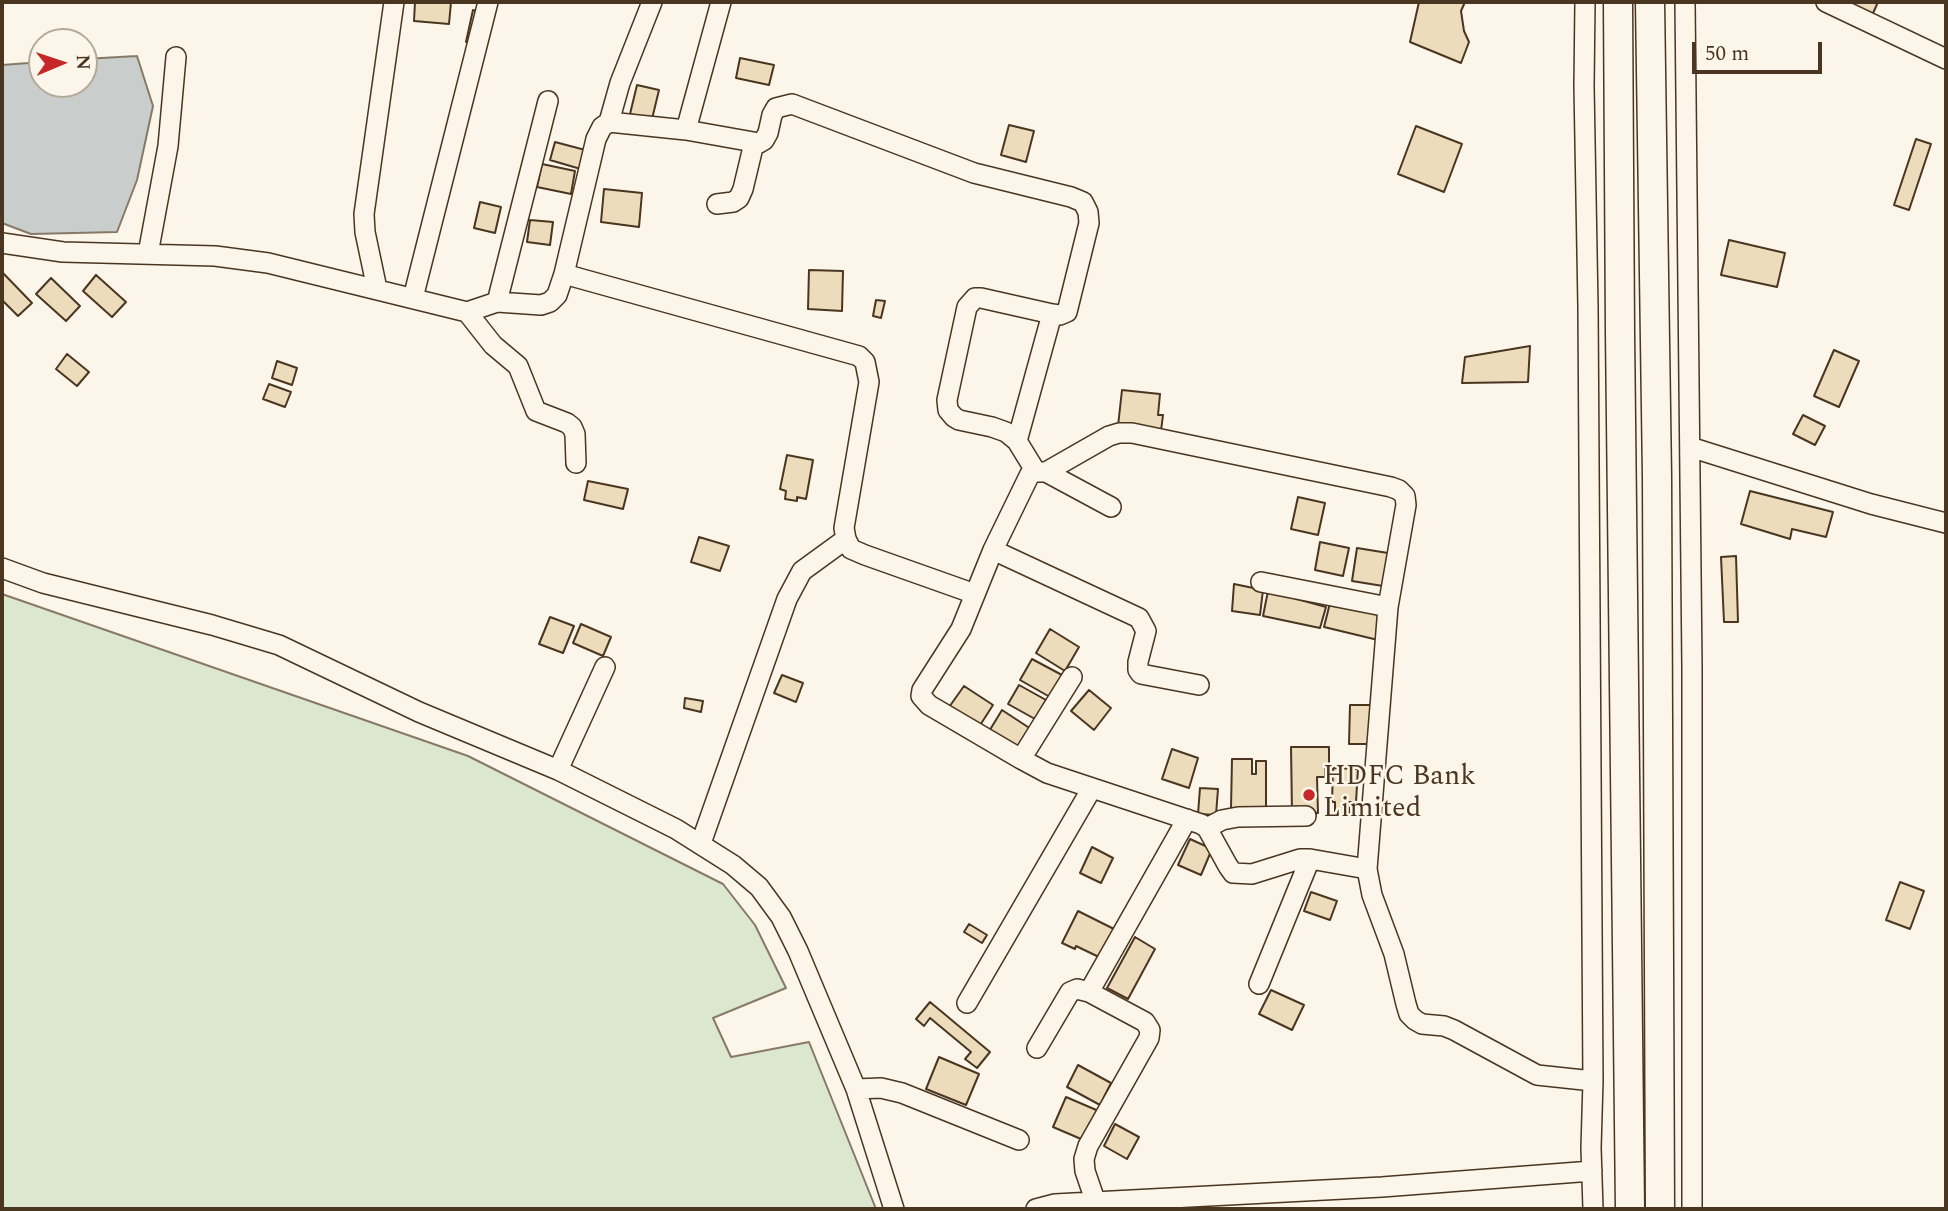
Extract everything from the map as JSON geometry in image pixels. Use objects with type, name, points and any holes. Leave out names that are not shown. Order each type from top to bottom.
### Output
[{"type":"highway","points":[[1618,2],[1630,1209]]},
{"type":"highway","points":[[1650,2],[1657,477],[1660,1209]]},
{"type":"street","points":[[377,289],[364,214],[394,2]]},
{"type":"street","points":[[413,298],[488,2]]},
{"type":"street","points":[[2,243],[63,252],[215,256],[268,262],[467,312],[497,302],[532,305],[550,302],[557,295],[564,274],[596,139],[602,127],[609,122],[620,83],[652,2]]},
{"type":"street","points":[[686,130],[721,2]]},
{"type":"street","points":[[1585,2],[1593,1209]]},
{"type":"street","points":[[1685,2],[1690,447],[1692,1209]]},
{"type":"street","points":[[1826,2],[1946,59]]},
{"type":"street","points":[[148,254],[168,146],[177,57]]},
{"type":"street","points":[[497,302],[548,102]]},
{"type":"street","points":[[609,122],[686,130],[754,143],[764,140],[776,108],[792,104],[974,173],[1083,202],[1089,223],[1067,312],[1052,314],[981,298],[975,299],[967,307],[947,400],[948,410],[959,421],[1006,432],[1017,441],[1041,472],[1111,507]]},
{"type":"street","points":[[717,204],[733,202],[739,198],[754,143]]},
{"type":"street","points":[[564,274],[859,356],[865,362],[869,382],[844,528],[846,539],[851,549],[865,555],[975,594]]},
{"type":"street","points":[[467,312],[493,345],[517,366],[533,407],[572,427],[575,434],[576,463]]},
{"type":"street","points":[[1017,441],[1052,314]]},
{"type":"street","points":[[1367,869],[1300,859],[1252,874],[1233,873],[1207,828],[1047,773],[929,705],[920,696],[961,629],[1025,481],[1109,436],[1132,433],[1399,490],[1405,496],[1406,505],[1388,607],[1367,869],[1371,895],[1394,954],[1409,1014],[1422,1024],[1454,1030],[1537,1075],[1593,1081]]},
{"type":"street","points":[[1690,447],[1871,505],[1946,523]]},
{"type":"street","points":[[701,844],[787,599],[802,571],[846,539]]},
{"type":"street","points":[[993,550],[1139,618],[1146,631],[1138,662],[1141,674],[1199,685]]},
{"type":"street","points":[[2,568],[43,583],[279,645],[419,712],[558,770],[676,829],[733,865],[759,887],[780,917],[798,951],[856,1089],[894,1209]]},
{"type":"street","points":[[1261,582],[1388,607]]},
{"type":"street","points":[[558,770],[605,667]]},
{"type":"street","points":[[1021,759],[1072,677]]},
{"type":"street","points":[[967,1003],[1092,788]]},
{"type":"street","points":[[1207,828],[1222,820],[1238,817],[1306,816]]},
{"type":"street","points":[[1089,992],[1187,819]]},
{"type":"street","points":[[1259,984],[1310,859]]},
{"type":"street","points":[[1037,1048],[1070,992],[1077,989],[1089,992],[1145,1022],[1150,1030],[1149,1038],[1088,1146],[1084,1159],[1085,1171],[1096,1203]]},
{"type":"street","points":[[856,1089],[881,1088],[902,1093],[1019,1140]]},
{"type":"street","points":[[1036,1209],[1055,1204],[1096,1203],[1121,1206],[1233,1203],[1592,1171]]},
{"type":"green space","points":[[2,594],[468,756],[723,884],[755,925],[786,988],[713,1018],[731,1057],[809,1042],[876,1209],[2,1209]]},
{"type":"shaded area","points":[[137,56],[153,106],[137,180],[117,232],[31,234],[2,223],[2,65],[28,63],[28,98],[98,98],[98,58]]},
{"type":"building","points":[[415,2],[451,2],[449,24],[414,21]]},
{"type":"building","points":[[1419,2],[1465,2],[1461,11],[1469,42],[1461,63],[1410,42]]},
{"type":"building","points":[[1833,2],[1878,2],[1870,20]]},
{"type":"building","points":[[473,10],[483,12],[476,44],[466,42]]},
{"type":"building","points":[[740,58],[774,65],[769,85],[736,78]]},
{"type":"building","points":[[637,85],[659,90],[652,119],[630,114]]},
{"type":"building","points":[[1009,125],[1034,131],[1026,162],[1001,155]]},
{"type":"building","points":[[1416,126],[1462,144],[1444,192],[1398,174]]},
{"type":"building","points":[[1916,139],[1931,144],[1909,210],[1894,205]]},
{"type":"building","points":[[555,142],[589,151],[584,170],[550,160]]},
{"type":"building","points":[[542,164],[575,171],[571,194],[537,187]]},
{"type":"building","points":[[604,189],[642,193],[639,227],[601,222]]},
{"type":"building","points":[[480,202],[501,207],[495,233],[474,228]]},
{"type":"building","points":[[530,220],[553,222],[550,245],[527,242]]},
{"type":"building","points":[[1729,240],[1785,253],[1777,287],[1721,275]]},
{"type":"building","points":[[809,270],[843,271],[842,311],[808,309]]},
{"type":"building","points":[[2,272],[32,303],[18,316],[2,300]]},
{"type":"building","points":[[96,275],[126,302],[112,317],[83,291]]},
{"type":"building","points":[[51,278],[80,306],[66,321],[36,294]]},
{"type":"building","points":[[876,300],[885,301],[881,318],[873,316]]},
{"type":"building","points":[[1530,346],[1528,382],[1462,383],[1465,357]]},
{"type":"building","points":[[1834,350],[1859,361],[1839,407],[1814,396]]},
{"type":"building","points":[[67,354],[89,372],[77,386],[56,369]]},
{"type":"building","points":[[277,361],[297,368],[292,385],[272,378]]},
{"type":"building","points":[[269,384],[291,392],[285,407],[263,399]]},
{"type":"building","points":[[1122,390],[1160,394],[1158,415],[1163,415],[1161,431],[1118,426]]},
{"type":"building","points":[[1803,415],[1825,426],[1815,445],[1793,434]]},
{"type":"building","points":[[787,455],[813,460],[806,499],[785,499],[786,491],[780,489]]},
{"type":"building","points":[[588,481],[628,489],[623,509],[584,500]]},
{"type":"building","points":[[1750,491],[1833,512],[1826,537],[1792,529],[1790,539],[1741,524]]},
{"type":"building","points":[[1298,497],[1325,503],[1318,535],[1291,529]]},
{"type":"building","points":[[699,537],[729,546],[720,571],[691,562]]},
{"type":"building","points":[[1320,542],[1349,548],[1343,576],[1315,570]]},
{"type":"building","points":[[1357,548],[1388,553],[1383,586],[1352,581]]},
{"type":"building","points":[[1736,556],[1738,622],[1724,622],[1721,557]]},
{"type":"building","points":[[1234,584],[1263,590],[1260,615],[1232,611]]},
{"type":"building","points":[[1268,591],[1326,607],[1320,628],[1263,616]]},
{"type":"building","points":[[1330,603],[1384,615],[1378,640],[1324,627]]},
{"type":"building","points":[[550,617],[574,626],[563,653],[539,644]]},
{"type":"building","points":[[581,624],[611,637],[603,656],[573,643]]},
{"type":"building","points":[[1050,629],[1079,647],[1065,671],[1036,653]]},
{"type":"building","points":[[1032,659],[1062,675],[1050,697],[1020,680]]},
{"type":"building","points":[[782,675],[803,683],[796,702],[774,693]]},
{"type":"building","points":[[1019,685],[1046,700],[1035,719],[1008,704]]},
{"type":"building","points":[[964,686],[993,705],[977,730],[947,710]]},
{"type":"building","points":[[1089,690],[1111,708],[1094,730],[1071,711]]},
{"type":"building","points":[[685,698],[703,701],[701,712],[684,708]]},
{"type":"building","points":[[1350,705],[1373,705],[1372,744],[1349,744]]},
{"type":"building","points":[[1002,710],[1034,731],[1021,753],[988,733]]},
{"type":"building","points":[[1291,747],[1329,747],[1329,767],[1325,767],[1325,777],[1317,777],[1318,813],[1292,813]]},
{"type":"building","points":[[1172,749],[1198,758],[1189,788],[1162,779]]},
{"type":"building","points":[[1232,759],[1252,759],[1252,774],[1256,774],[1256,761],[1266,761],[1266,808],[1231,808]]},
{"type":"building","points":[[1333,768],[1358,769],[1356,802],[1349,802],[1349,815],[1335,815],[1335,802],[1332,802]]},
{"type":"building","points":[[1200,788],[1218,789],[1216,815],[1198,814]]},
{"type":"building","points":[[1190,839],[1212,849],[1201,875],[1178,865]]},
{"type":"building","points":[[1092,847],[1113,858],[1101,883],[1080,873]]},
{"type":"building","points":[[1900,882],[1924,891],[1910,929],[1886,920]]},
{"type":"building","points":[[1311,892],[1337,901],[1330,920],[1304,911]]},
{"type":"building","points":[[1078,911],[1114,929],[1101,958],[1076,946],[1075,949],[1062,943]]},
{"type":"building","points":[[969,924],[987,935],[982,943],[964,932]]},
{"type":"building","points":[[1135,937],[1155,949],[1128,999],[1107,988]]},
{"type":"building","points":[[1271,990],[1304,1005],[1292,1030],[1259,1014]]},
{"type":"building","points":[[930,1002],[990,1052],[977,1068],[965,1059],[971,1052],[930,1018],[924,1026],[916,1019]]},
{"type":"building","points":[[939,1057],[979,1074],[966,1105],[926,1089]]},
{"type":"building","points":[[1078,1065],[1111,1083],[1100,1105],[1067,1087]]},
{"type":"building","points":[[1066,1097],[1101,1112],[1088,1142],[1053,1127]]},
{"type":"building","points":[[1115,1124],[1139,1137],[1127,1159],[1104,1146]]},
{"type":"place","name":"HDFC Bank Limited","points":[[1309,795]]}]
